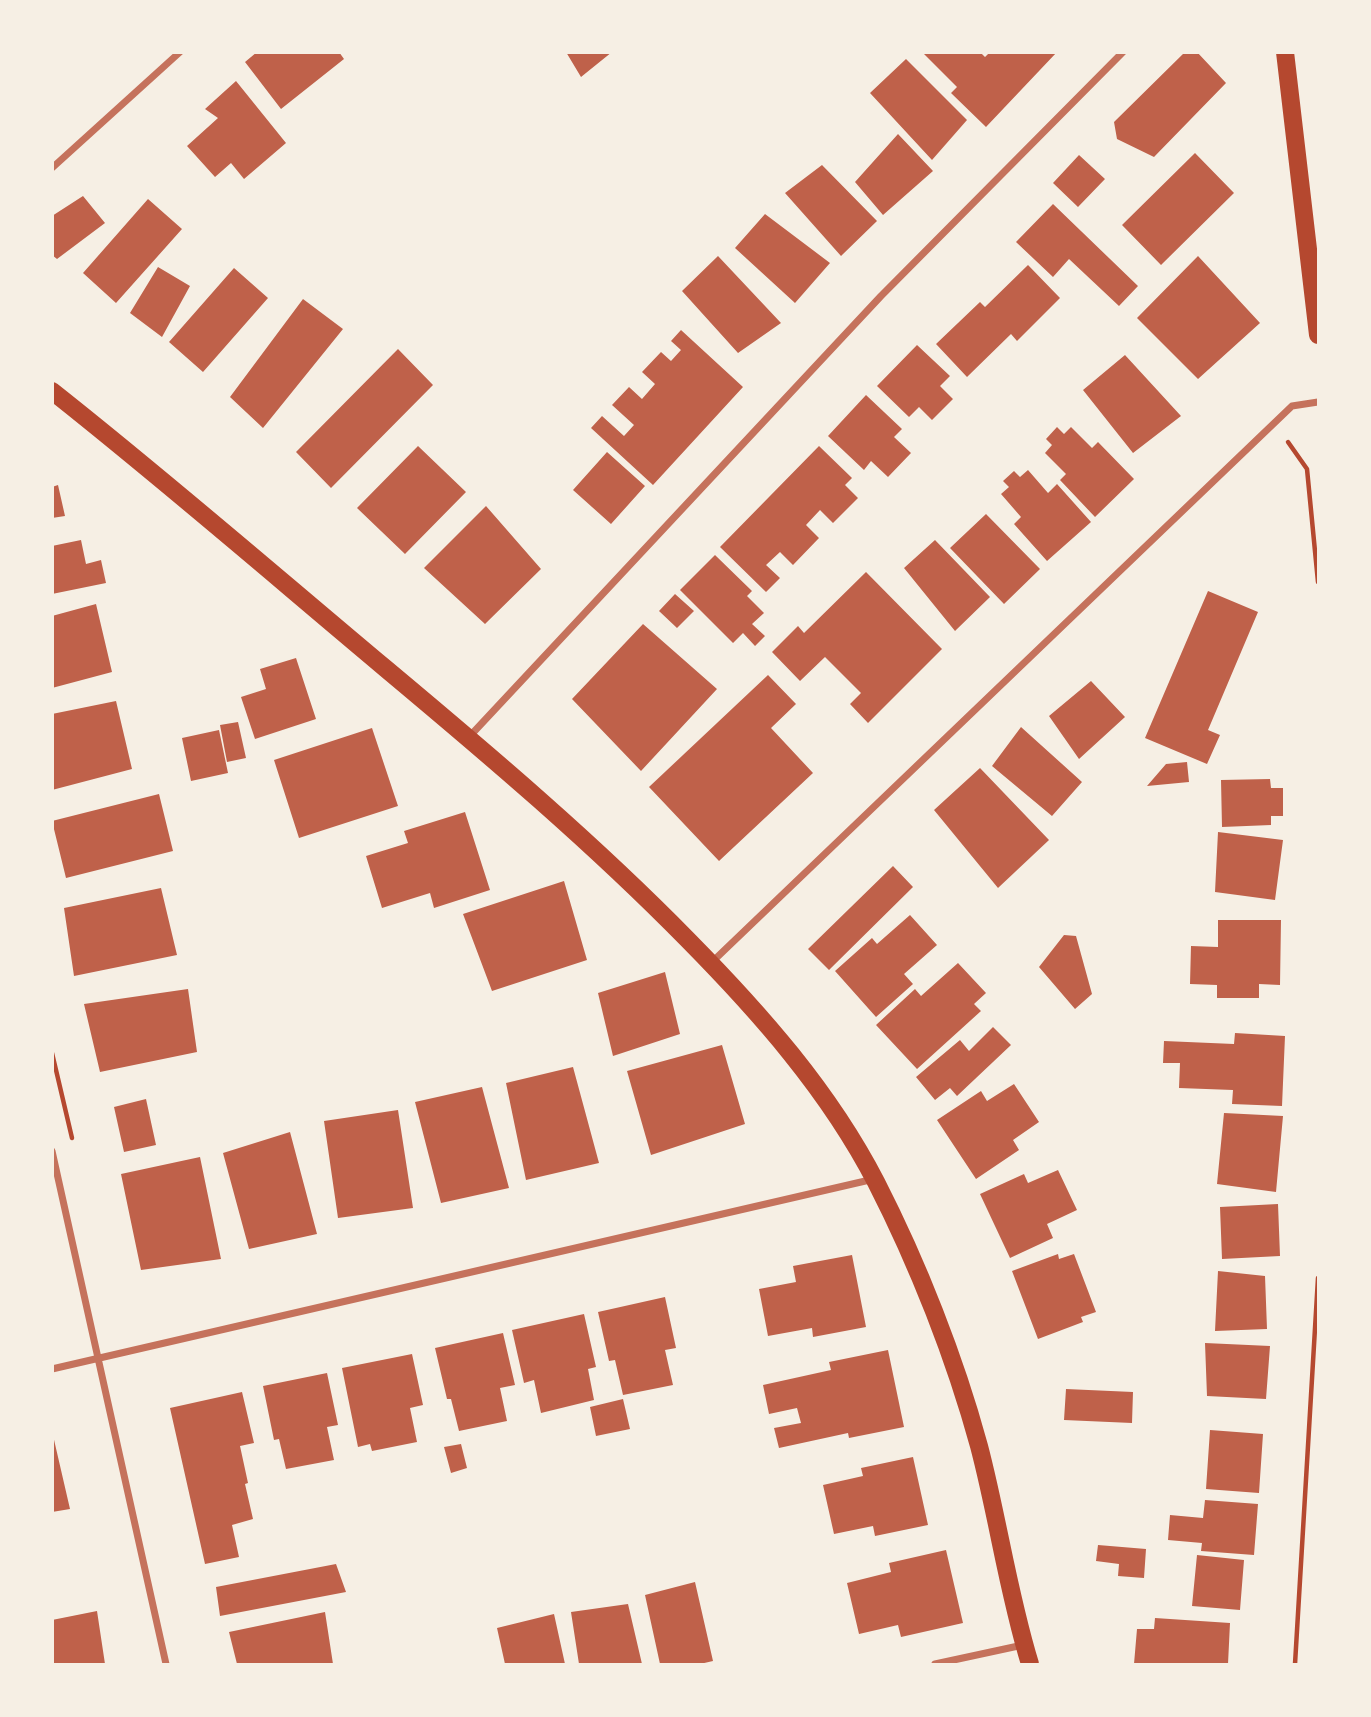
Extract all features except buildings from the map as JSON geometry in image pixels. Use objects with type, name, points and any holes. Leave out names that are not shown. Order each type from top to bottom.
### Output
[{"type":"main road","points":[[1284,52],[1318,335]]},
{"type":"main road","points":[[52,391],[222,528],[628,878],[772,1029],[832,1108],[874,1178],[910,1251],[978,1443],[1030,1664]]},
{"type":"street","points":[[52,168],[180,52]]},
{"type":"street","points":[[468,738],[881,296],[1123,52]]},
{"type":"street","points":[[711,963],[1292,406],[1318,402]]},
{"type":"street","points":[[52,1151],[166,1664]]},
{"type":"street","points":[[52,1369],[874,1178]]},
{"type":"street","points":[[935,1664],[1024,1645]]},
{"type":"path","points":[[1273,425],[1307,469],[1318,582]]},
{"type":"path","points":[[1294,1664],[1318,1278]]}]
